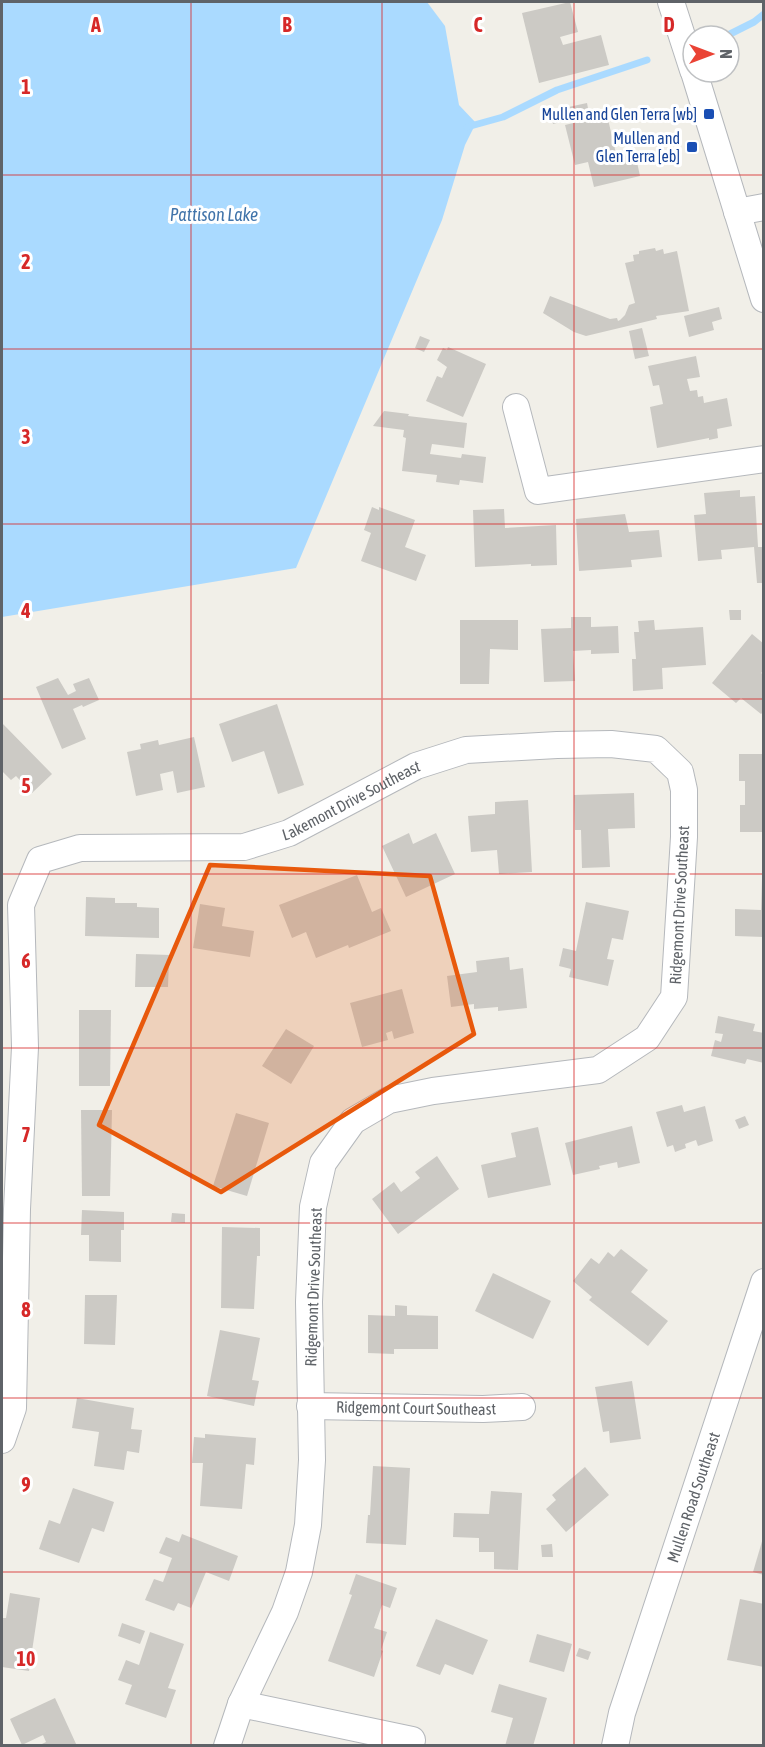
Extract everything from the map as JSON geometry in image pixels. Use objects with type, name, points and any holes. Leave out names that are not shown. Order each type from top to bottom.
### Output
[{"type":"street","points":[[672,2],[681,32]]},
{"type":"street","points":[[697,84],[764,299]]},
{"type":"street","points":[[737,212],[764,207]]},
{"type":"street","points":[[516,407],[538,491],[764,459]]},
{"type":"street","name":"Lakemont Drive Southeast","points":[[2,1440],[13,1408],[17,1209],[25,1047],[21,905],[40,860],[80,848],[244,847],[289,833],[416,766],[466,750],[611,744],[656,748],[680,772]]},
{"type":"street","name":"Ridgemont Drive Southeast","points":[[227,1746],[241,1704],[285,1612],[299,1572],[308,1525],[312,1460],[309,1302],[314,1207],[323,1163],[353,1121],[389,1100],[433,1091],[598,1070],[647,1038],[674,997],[684,837],[684,790],[680,772]]},
{"type":"street","name":"Mullen Road Southeast","points":[[615,1746],[622,1713],[764,1282]]},
{"type":"street","name":"Ridgemont Court Southeast","points":[[310,1406],[483,1409],[522,1407]]},
{"type":"street","points":[[241,1704],[412,1740]]},
{"type":"street","name":"Mullen Road Southeast","points":[[605,1746],[622,1713]]},
{"type":"highlighted area","points":[[210,865],[430,876],[474,1034],[221,1192],[99,1125]]},
{"type":"water","name":"Pattison Lake","points":[[2,2],[427,2],[445,26],[459,105],[476,123],[465,145],[442,220],[296,568],[2,617]]},
{"type":"building","points":[[570,2],[578,32],[560,37],[563,45],[601,35],[609,65],[539,83],[522,13]]},
{"type":"building","points":[[587,103],[589,114],[553,124],[550,111]]},
{"type":"building","points":[[607,115],[617,158],[635,153],[640,176],[594,187],[588,162],[575,165],[565,125]]},
{"type":"building","points":[[655,248],[656,251],[663,249],[664,254],[677,251],[689,311],[656,316],[657,319],[586,336],[574,332],[543,313],[550,296],[610,319],[620,320],[629,305],[635,303],[625,263],[634,261],[633,255],[639,254],[639,251]]},
{"type":"building","points":[[719,307],[722,319],[712,322],[714,330],[689,337],[684,316]]},
{"type":"building","points":[[642,328],[649,356],[635,359],[629,331]]},
{"type":"building","points":[[420,336],[430,340],[424,352],[415,348]]},
{"type":"building","points":[[448,347],[486,364],[463,417],[426,401],[437,376],[442,378],[447,367],[437,360],[443,348],[447,350]]},
{"type":"building","points":[[696,356],[700,377],[687,379],[690,391],[697,390],[698,397],[703,396],[704,403],[727,398],[732,426],[717,429],[718,438],[657,448],[650,407],[663,404],[659,385],[653,386],[648,366]]},
{"type":"building","points":[[384,411],[467,423],[464,448],[432,444],[430,454],[461,458],[462,454],[486,457],[483,483],[460,480],[459,485],[436,482],[437,475],[402,471],[406,438],[403,437],[404,430],[373,426]]},
{"type":"building","points":[[740,490],[740,497],[755,496],[758,547],[764,547],[764,583],[757,583],[754,547],[721,550],[722,559],[698,561],[694,515],[706,514],[704,493]]},
{"type":"building","points":[[372,507],[379,510],[379,507],[415,520],[405,547],[426,555],[416,581],[361,561],[371,533],[364,530]]},
{"type":"building","points":[[504,509],[505,528],[556,525],[557,565],[475,567],[473,510]]},
{"type":"building","points":[[625,514],[629,532],[659,530],[662,557],[631,560],[632,567],[579,571],[576,519]]},
{"type":"building","points":[[729,610],[741,610],[741,620],[730,620]]},
{"type":"building","points":[[571,617],[591,617],[591,627],[618,626],[619,653],[591,654],[591,650],[573,651],[575,681],[544,682],[541,629],[571,628]]},
{"type":"building","points":[[460,620],[518,620],[518,650],[490,649],[489,684],[460,684]]},
{"type":"building","points":[[654,620],[655,630],[703,627],[706,665],[662,668],[663,689],[633,691],[632,659],[636,659],[634,632],[639,632],[638,621]]},
{"type":"building","points":[[752,634],[764,644],[764,670],[761,673],[764,675],[764,711],[761,714],[741,698],[736,703],[712,683]]},
{"type":"building","points":[[58,678],[68,695],[76,691],[73,684],[89,678],[99,700],[73,709],[86,739],[62,749],[36,687]]},
{"type":"building","points":[[277,704],[304,785],[278,794],[264,751],[232,762],[219,724]]},
{"type":"building","points":[[2,723],[52,774],[32,793],[16,776],[11,780],[2,771]]},
{"type":"building","points":[[194,737],[205,787],[177,793],[173,771],[160,774],[163,790],[136,796],[127,752],[141,749],[140,744],[158,740],[159,745]]},
{"type":"building","points":[[739,754],[764,754],[764,832],[740,832],[740,805],[745,805],[745,781],[739,781]]},
{"type":"building","points":[[634,793],[635,828],[608,829],[610,867],[582,868],[581,830],[575,830],[574,795]]},
{"type":"building","points":[[528,800],[532,872],[499,874],[497,850],[471,852],[468,816],[495,814],[495,802]]},
{"type":"building","points":[[409,833],[413,844],[436,833],[455,874],[406,897],[382,846]]},
{"type":"building","points":[[357,875],[372,912],[381,908],[391,931],[316,958],[306,932],[292,938],[279,905]]},
{"type":"building","points":[[762,879],[764,879],[764,937],[735,936],[735,909],[761,910]]},
{"type":"building","points":[[86,897],[115,898],[115,903],[137,903],[137,907],[159,908],[159,938],[85,936]]},
{"type":"building","points":[[586,902],[629,911],[623,940],[612,938],[607,959],[614,960],[608,986],[569,977],[571,969],[559,966],[563,948],[576,951]]},
{"type":"building","points":[[200,904],[225,908],[222,926],[254,931],[250,957],[193,948]]},
{"type":"building","points":[[136,954],[171,955],[168,987],[135,987]]},
{"type":"building","points":[[509,957],[510,970],[523,968],[527,1008],[498,1011],[498,1007],[474,1009],[474,1004],[451,1007],[447,976],[477,972],[476,961]]},
{"type":"building","points":[[402,989],[414,1033],[394,1039],[392,1031],[386,1033],[388,1040],[362,1047],[350,1003]]},
{"type":"building","points":[[79,1010],[111,1010],[110,1086],[79,1086]]},
{"type":"building","points":[[718,1016],[755,1024],[753,1031],[764,1033],[764,1063],[747,1059],[745,1064],[711,1056],[715,1040],[721,1042],[723,1034],[715,1033]]},
{"type":"building","points":[[286,1029],[314,1046],[291,1084],[262,1066]]},
{"type":"building","points":[[682,1105],[684,1112],[705,1106],[713,1141],[698,1146],[696,1140],[685,1144],[686,1148],[675,1152],[673,1145],[667,1147],[656,1112]]},
{"type":"building","points":[[81,1110],[112,1110],[110,1196],[82,1196]]},
{"type":"building","points":[[236,1113],[269,1123],[247,1196],[213,1186]]},
{"type":"building","points":[[745,1116],[749,1125],[739,1129],[735,1120]]},
{"type":"building","points":[[632,1126],[640,1163],[618,1168],[617,1162],[599,1166],[600,1169],[573,1175],[565,1143]]},
{"type":"building","points":[[538,1127],[551,1185],[488,1198],[481,1165],[516,1157],[511,1133]]},
{"type":"building","points":[[437,1156],[459,1189],[398,1234],[372,1199],[394,1182],[401,1192],[420,1178],[415,1172]]},
{"type":"building","points":[[82,1210],[124,1212],[124,1230],[121,1230],[121,1262],[89,1261],[89,1235],[81,1235]]},
{"type":"building","points":[[172,1213],[185,1214],[185,1223],[171,1222]]},
{"type":"building","points":[[222,1227],[260,1228],[260,1256],[257,1256],[254,1309],[221,1308]]},
{"type":"building","points":[[621,1249],[648,1270],[631,1292],[668,1321],[648,1346],[589,1300],[592,1297],[573,1281],[591,1258],[599,1264],[608,1252],[614,1257]]},
{"type":"building","points":[[493,1273],[551,1301],[533,1339],[475,1311]]},
{"type":"building","points":[[85,1295],[117,1295],[115,1345],[84,1344]]},
{"type":"building","points":[[395,1305],[407,1306],[407,1315],[438,1316],[438,1349],[394,1349],[394,1354],[368,1353],[368,1315],[395,1316]]},
{"type":"building","points":[[220,1330],[260,1338],[252,1380],[259,1381],[254,1406],[207,1396]]},
{"type":"building","points":[[632,1381],[641,1439],[610,1443],[609,1431],[603,1432],[595,1387]]},
{"type":"building","points":[[77,1398],[134,1408],[131,1429],[142,1430],[139,1453],[127,1451],[124,1470],[94,1466],[99,1432],[72,1428]]},
{"type":"building","points":[[205,1434],[256,1438],[254,1465],[246,1464],[242,1509],[200,1506],[203,1463],[192,1463],[194,1437],[205,1438]]},
{"type":"building","points":[[373,1466],[410,1468],[406,1545],[366,1543]]},
{"type":"building","points":[[585,1467],[609,1495],[566,1532],[546,1509],[556,1500],[552,1495]]},
{"type":"building","points":[[73,1488],[114,1502],[104,1532],[92,1528],[79,1563],[39,1549],[49,1520],[60,1524]]},
{"type":"building","points":[[491,1491],[522,1493],[518,1570],[494,1569],[494,1552],[479,1552],[479,1538],[453,1537],[454,1513],[489,1514]]},
{"type":"building","points":[[182,1534],[238,1556],[229,1581],[206,1572],[191,1608],[178,1603],[174,1611],[145,1600],[154,1579],[163,1582],[172,1558],[159,1553],[166,1537],[179,1542]]},
{"type":"building","points":[[764,1538],[764,1575],[753,1572]]},
{"type":"building","points":[[552,1544],[553,1557],[542,1557],[541,1545]]},
{"type":"building","points":[[356,1574],[397,1588],[390,1608],[382,1605],[374,1628],[387,1632],[374,1677],[328,1661],[352,1595],[349,1594]]},
{"type":"building","points":[[10,1593],[40,1598],[29,1671],[2,1667],[2,1618],[6,1618]]},
{"type":"building","points":[[740,1599],[764,1604],[764,1667],[727,1660]]},
{"type":"building","points":[[436,1619],[488,1640],[473,1675],[445,1664],[440,1675],[416,1666]]},
{"type":"building","points":[[122,1623],[145,1631],[140,1644],[118,1636]]},
{"type":"building","points":[[150,1632],[184,1644],[168,1688],[176,1690],[166,1718],[125,1704],[132,1685],[118,1680],[126,1660],[139,1665]]},
{"type":"building","points":[[537,1634],[572,1644],[564,1672],[529,1662]]},
{"type":"building","points":[[579,1648],[591,1652],[588,1660],[576,1656]]},
{"type":"building","points":[[499,1684],[547,1698],[533,1746],[505,1746],[513,1718],[491,1712]]},
{"type":"building","points":[[55,1698],[77,1746],[38,1746],[46,1742],[43,1735],[22,1745],[10,1719]]},
{"type":"waterway","points":[[741,28],[764,14]]},
{"type":"waterway","points":[[467,127],[503,117],[557,90],[647,60]]},
{"type":"place","name":"Mullen and Glen Terra [wb]","points":[[709,114]]},
{"type":"place","name":"Mullen and Glen Terra [eb]","points":[[692,147]]}]
